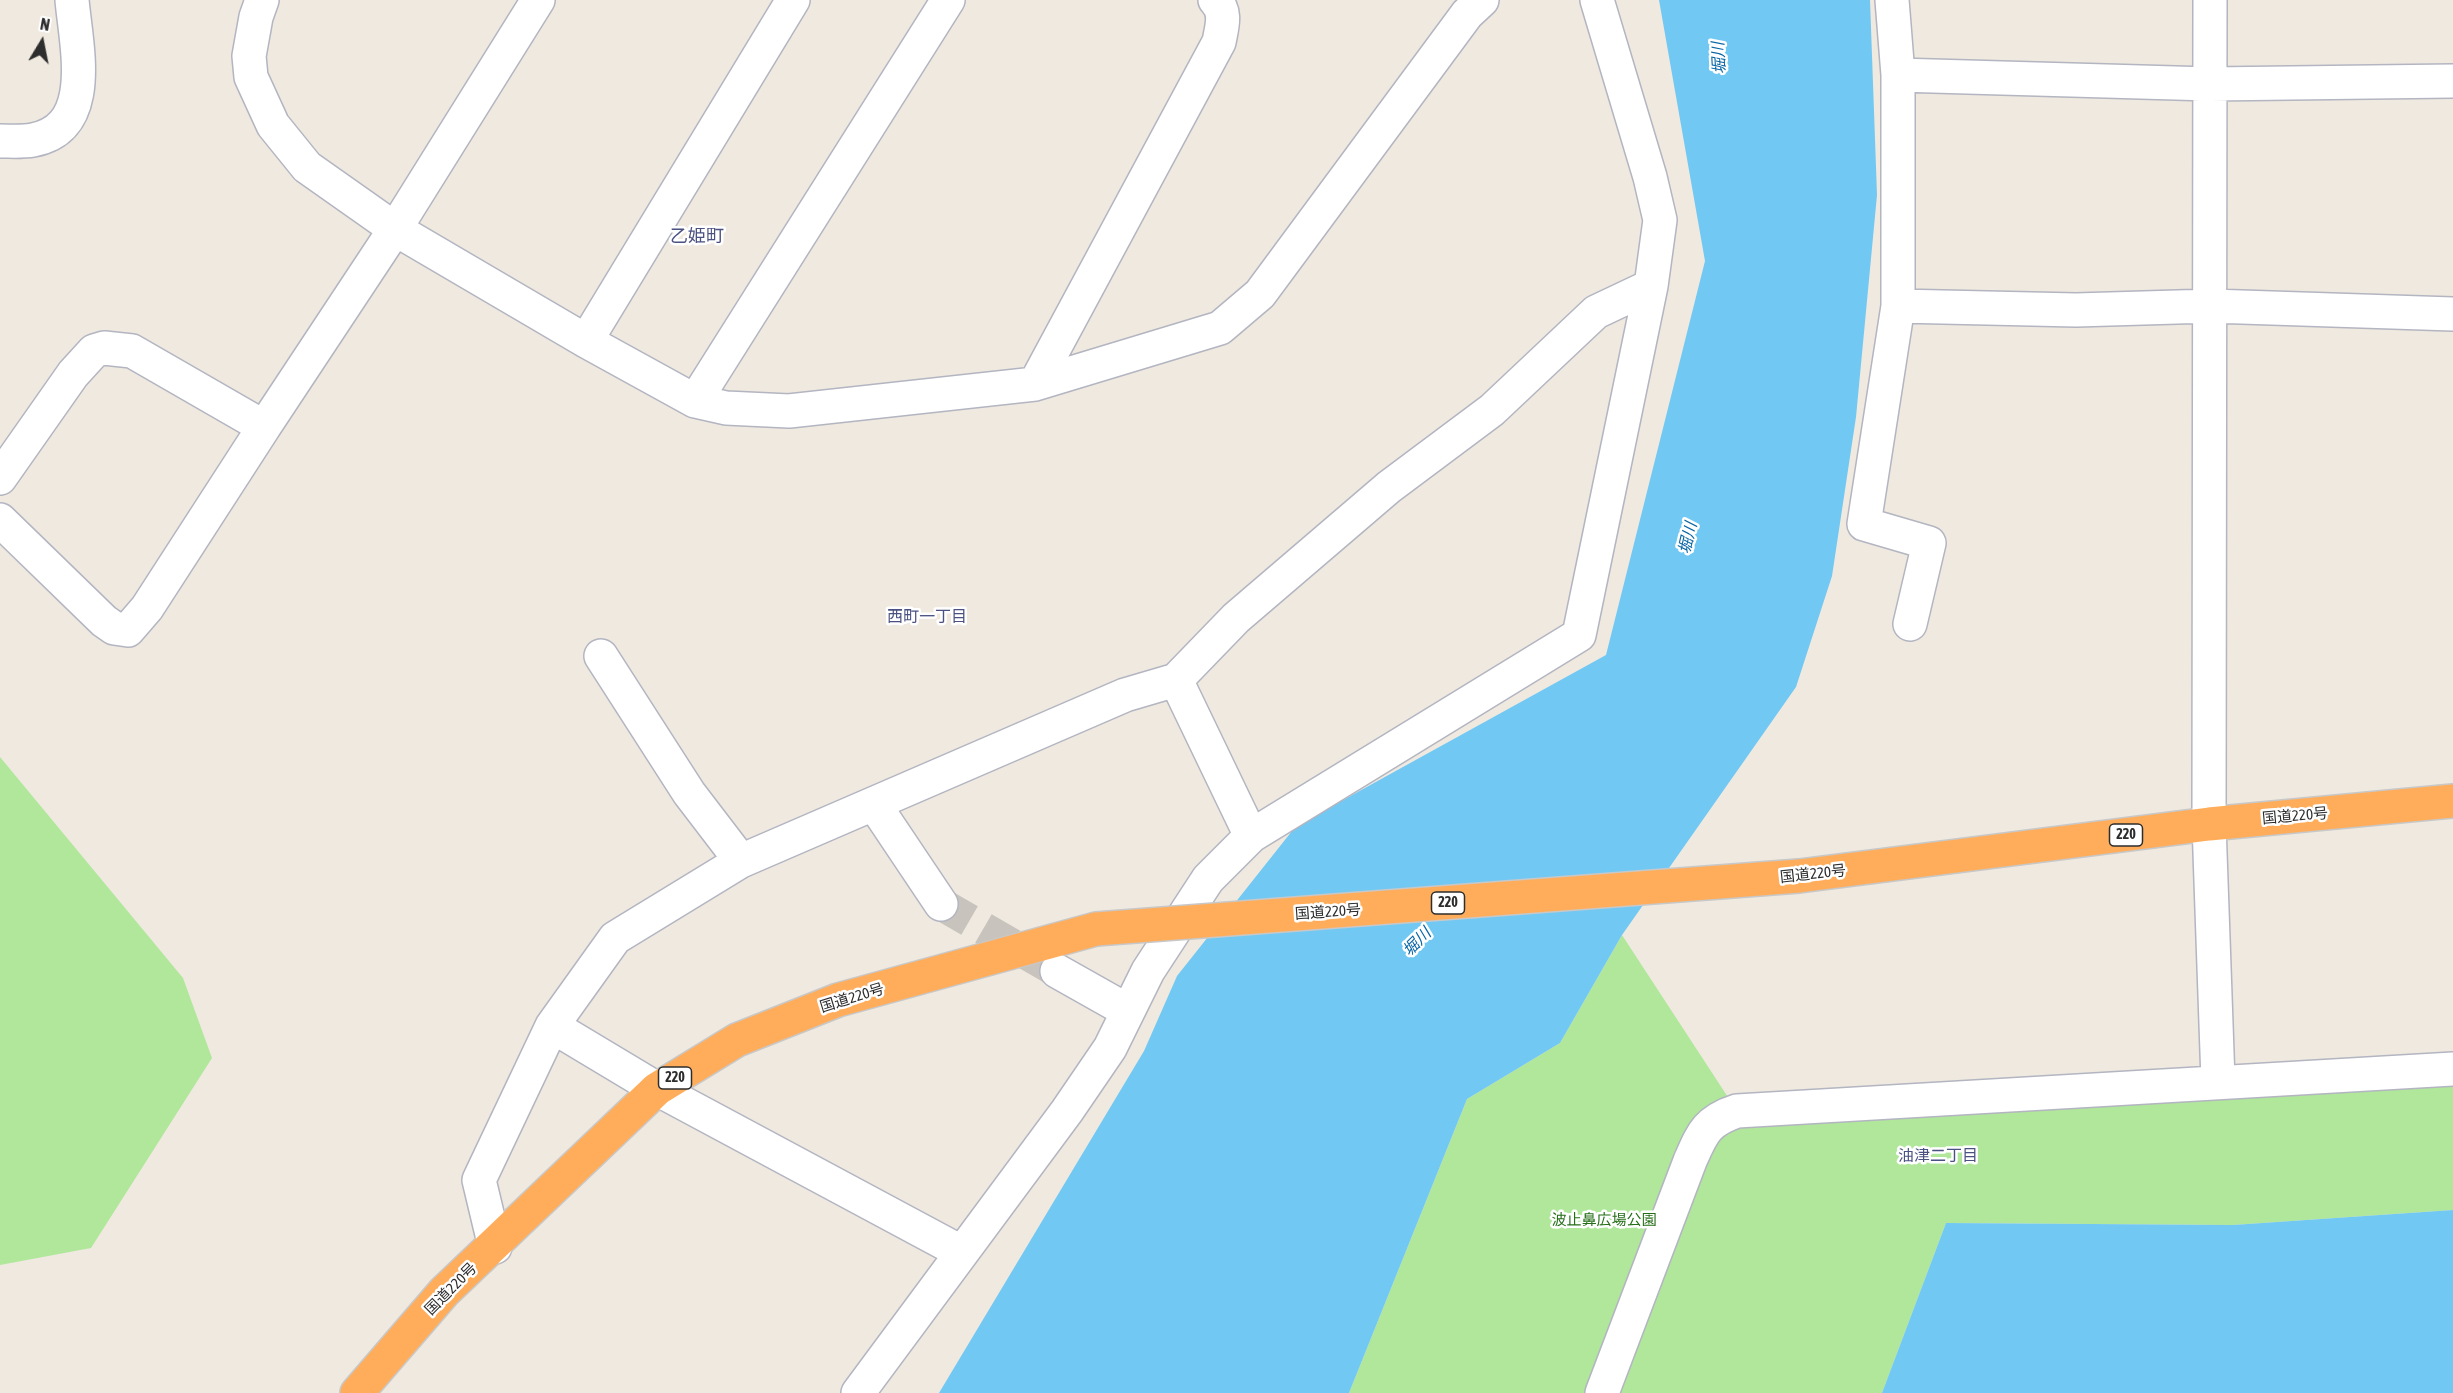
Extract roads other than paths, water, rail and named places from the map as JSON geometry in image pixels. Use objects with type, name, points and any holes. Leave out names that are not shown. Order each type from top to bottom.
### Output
[{"type":"highway","name":"国道220号","points":[[357,1393],[444,1292],[495,1247],[657,1089],[737,1040],[838,1000],[1096,929],[1799,876],[2209,824],[2453,801]]},
{"type":"street","points":[[0,141],[33,140],[53,132],[69,118],[78,97],[72,0]]},
{"type":"street","points":[[262,0],[256,17],[249,56],[251,77],[273,125],[307,167],[395,229],[585,341],[695,401],[726,408],[789,411],[1035,384],[1220,328],[1260,294],[1391,120],[1467,14],[1482,0]]},
{"type":"street","points":[[0,520],[104,621],[114,628],[128,630],[147,608],[395,229],[538,0]]},
{"type":"street","points":[[585,341],[793,0]]},
{"type":"street","points":[[695,401],[948,0]]},
{"type":"street","points":[[1035,384],[1219,42],[1223,20],[1222,7],[1215,0]]},
{"type":"street","points":[[858,1393],[1067,1111],[1110,1048],[1148,971],[1208,879],[1251,836],[1579,635],[1651,286],[1660,220],[1650,177],[1597,0]]},
{"type":"street","points":[[1892,0],[1898,75],[1898,306],[1864,524],[1929,543],[1910,624]]},
{"type":"street","points":[[2210,0],[2209,824],[2218,1081]]},
{"type":"street","points":[[1898,75],[2210,84],[2453,81]]},
{"type":"street","points":[[495,1247],[479,1180],[552,1026],[615,938],[741,861],[1125,695],[1176,680],[1236,618],[1389,487],[1492,410],[1596,312],[1651,286]]},
{"type":"street","points":[[1898,306],[2076,310],[2211,306],[2453,314]]},
{"type":"street","points":[[0,478],[73,374],[94,351],[104,348],[132,351],[264,427]]},
{"type":"street","points":[[601,656],[689,793],[741,861]]},
{"type":"street","points":[[1176,680],[1251,836]]},
{"type":"street","points":[[874,804],[941,904]]},
{"type":"street","points":[[1057,971],[1128,1011]]},
{"type":"street","points":[[552,1026],[657,1089],[961,1252]]},
{"type":"street","points":[[1602,1393],[1690,1161],[1704,1131],[1719,1117],[1737,1111],[2453,1069]]},
{"type":"water","name":"堀川","points":[[1659,0],[1870,0],[1877,195],[1856,417],[1832,576],[1796,687],[1622,935],[1560,1043],[1467,1099],[1349,1393],[939,1393],[1144,1051],[1177,976],[1296,826],[1606,655],[1705,261]]},
{"type":"water","points":[[2453,1210],[2453,1393],[1882,1393],[1946,1223],[2233,1225]]},
{"type":"tunnel","points":[[941,904],[1057,971]]},
{"type":"district","name":"乙姫町","points":[[697,236]]},
{"type":"district","name":"西町一丁目","points":[[927,617]]},
{"type":"district","name":"油津二丁目","points":[[1938,1156]]},
{"type":"park label","name":"波止鼻広場公園","points":[[1604,1220]]}]
